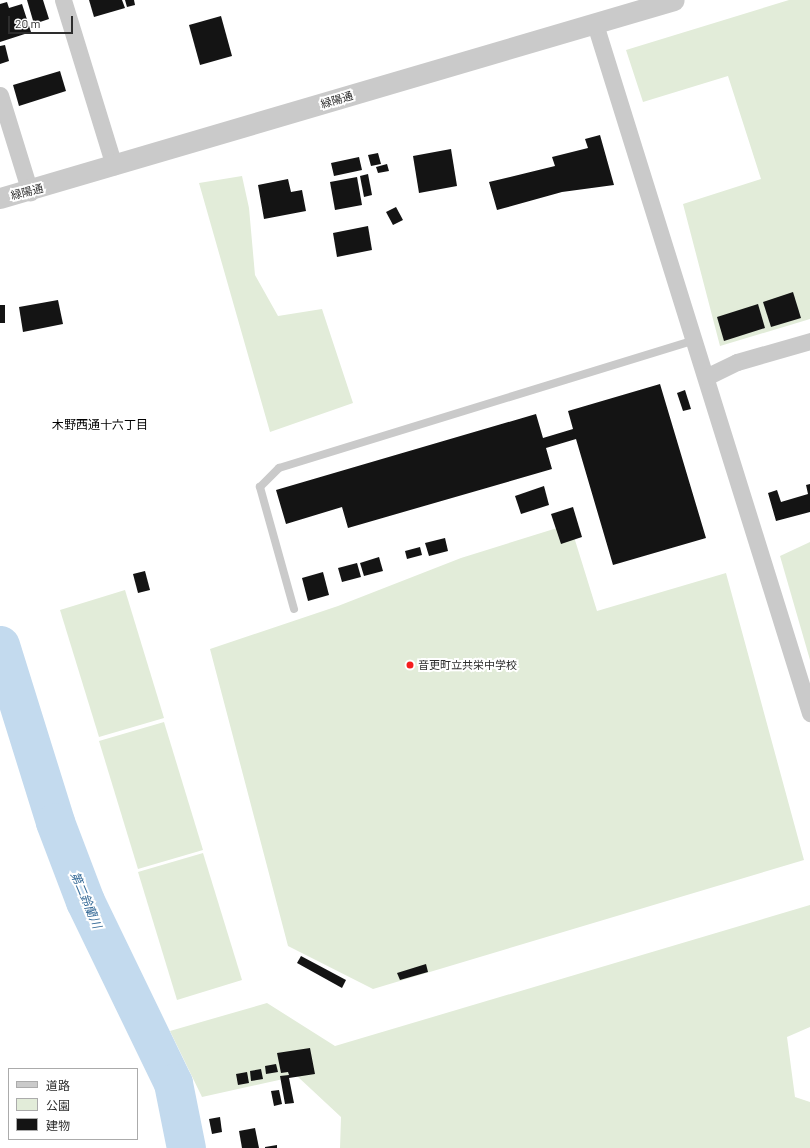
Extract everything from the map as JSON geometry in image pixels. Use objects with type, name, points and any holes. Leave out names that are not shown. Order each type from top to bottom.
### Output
[{"type":"street","points":[[63,0],[114,166]]},
{"type":"street","name":"緑陽通","points":[[0,198],[30,192],[673,0]]},
{"type":"street","points":[[595,24],[810,713]]},
{"type":"street","points":[[0,95],[30,192]]},
{"type":"street","points":[[706,377],[737,362],[810,341]]},
{"type":"lane","points":[[294,610],[260,487],[278,468],[694,340]]},
{"type":"green space","points":[[789,0],[810,0],[810,319],[720,346],[683,204],[761,179],[728,76],[643,102],[626,50]]},
{"type":"green space","points":[[242,176],[249,208],[255,275],[278,316],[322,309],[353,403],[270,432],[199,183]]},
{"type":"green space","points":[[570,524],[597,611],[726,573],[804,860],[373,989],[288,946],[210,649],[338,606],[461,558]]},
{"type":"green space","points":[[810,542],[810,660],[780,556]]},
{"type":"green space","points":[[125,590],[164,718],[99,737],[60,610]]},
{"type":"green space","points":[[164,722],[203,850],[138,869],[99,741]]},
{"type":"green space","points":[[203,853],[242,980],[177,1000],[138,872]]},
{"type":"green space","points":[[810,905],[810,1027],[787,1037],[795,1097],[810,1102],[810,1148],[340,1148],[341,1117],[297,1076],[202,1097],[170,1031],[267,1003],[335,1046]]},
{"type":"building","points":[[27,0],[43,0],[49,19],[34,24]]},
{"type":"building","points":[[89,0],[122,0],[125,8],[94,17]]},
{"type":"building","points":[[125,0],[134,0],[135,5],[127,7]]},
{"type":"building","points":[[7,2],[9,8],[22,4],[31,32],[0,42],[0,4]]},
{"type":"building","points":[[221,16],[232,56],[200,65],[189,25]]},
{"type":"building","points":[[5,45],[9,61],[0,64],[0,46]]},
{"type":"building","points":[[60,71],[66,91],[19,106],[13,85]]},
{"type":"building","points":[[600,135],[614,185],[562,192],[497,210],[489,182],[555,166],[552,157],[588,148],[585,139]]},
{"type":"building","points":[[451,149],[457,186],[419,193],[413,156]]},
{"type":"building","points":[[378,153],[381,164],[371,166],[368,155]]},
{"type":"building","points":[[359,157],[362,170],[334,176],[331,163]]},
{"type":"building","points":[[387,164],[389,171],[378,173],[376,167]]},
{"type":"building","points":[[368,174],[372,195],[364,197],[360,176]]},
{"type":"building","points":[[357,177],[362,205],[335,210],[330,182]]},
{"type":"building","points":[[288,179],[291,192],[302,190],[306,211],[264,219],[258,185]]},
{"type":"building","points":[[396,207],[403,220],[393,225],[386,212]]},
{"type":"building","points":[[368,226],[372,250],[337,257],[333,233]]},
{"type":"building","points":[[793,292],[801,318],[771,327],[763,302]]},
{"type":"building","points":[[58,300],[63,324],[23,332],[19,307]]},
{"type":"building","points":[[758,304],[765,328],[724,341],[717,317]]},
{"type":"building","points":[[0,305],[5,305],[5,323],[0,323]]},
{"type":"building","points":[[660,384],[706,538],[613,565],[576,439],[546,448],[552,469],[348,528],[342,507],[286,524],[276,490],[536,414],[543,438],[573,429],[568,411]]},
{"type":"building","points":[[685,390],[691,409],[683,411],[677,393]]},
{"type":"building","points":[[810,484],[810,512],[776,521],[768,493],[777,490],[781,502],[808,494],[806,485]]},
{"type":"building","points":[[544,486],[549,505],[521,514],[515,496]]},
{"type":"building","points":[[573,507],[582,537],[561,544],[551,514]]},
{"type":"building","points":[[445,538],[448,551],[429,556],[425,543]]},
{"type":"building","points":[[420,547],[422,555],[407,559],[405,551]]},
{"type":"building","points":[[379,557],[383,571],[364,576],[360,563]]},
{"type":"building","points":[[357,563],[361,577],[342,582],[338,568]]},
{"type":"building","points":[[145,571],[150,590],[138,593],[133,574]]},
{"type":"building","points":[[323,572],[329,595],[308,601],[302,578]]},
{"type":"building","points":[[301,956],[346,980],[342,988],[297,963]]},
{"type":"building","points":[[426,964],[428,972],[400,980],[397,973]]},
{"type":"building","points":[[310,1048],[315,1074],[289,1078],[294,1103],[285,1104],[280,1076],[289,1075],[288,1072],[281,1073],[277,1053]]},
{"type":"building","points":[[276,1064],[278,1072],[266,1074],[265,1066]]},
{"type":"building","points":[[261,1069],[263,1079],[251,1081],[250,1071]]},
{"type":"building","points":[[247,1072],[249,1083],[238,1085],[236,1074]]},
{"type":"building","points":[[279,1090],[282,1104],[274,1106],[271,1091]]},
{"type":"building","points":[[220,1117],[222,1132],[212,1134],[209,1119]]},
{"type":"building","points":[[255,1128],[259,1148],[242,1148],[239,1131]]},
{"type":"building","points":[[277,1145],[277,1148],[265,1148],[265,1147]]},
{"type":"waterway","name":"第二鈴蘭川","points":[[0,645],[55,822],[85,901],[173,1083],[186,1148]]},
{"type":"place","name":"音更町立共栄中学校","points":[[410,665]]},
{"type":"district","name":"木野西通十六丁目","points":[[100,425]]}]
